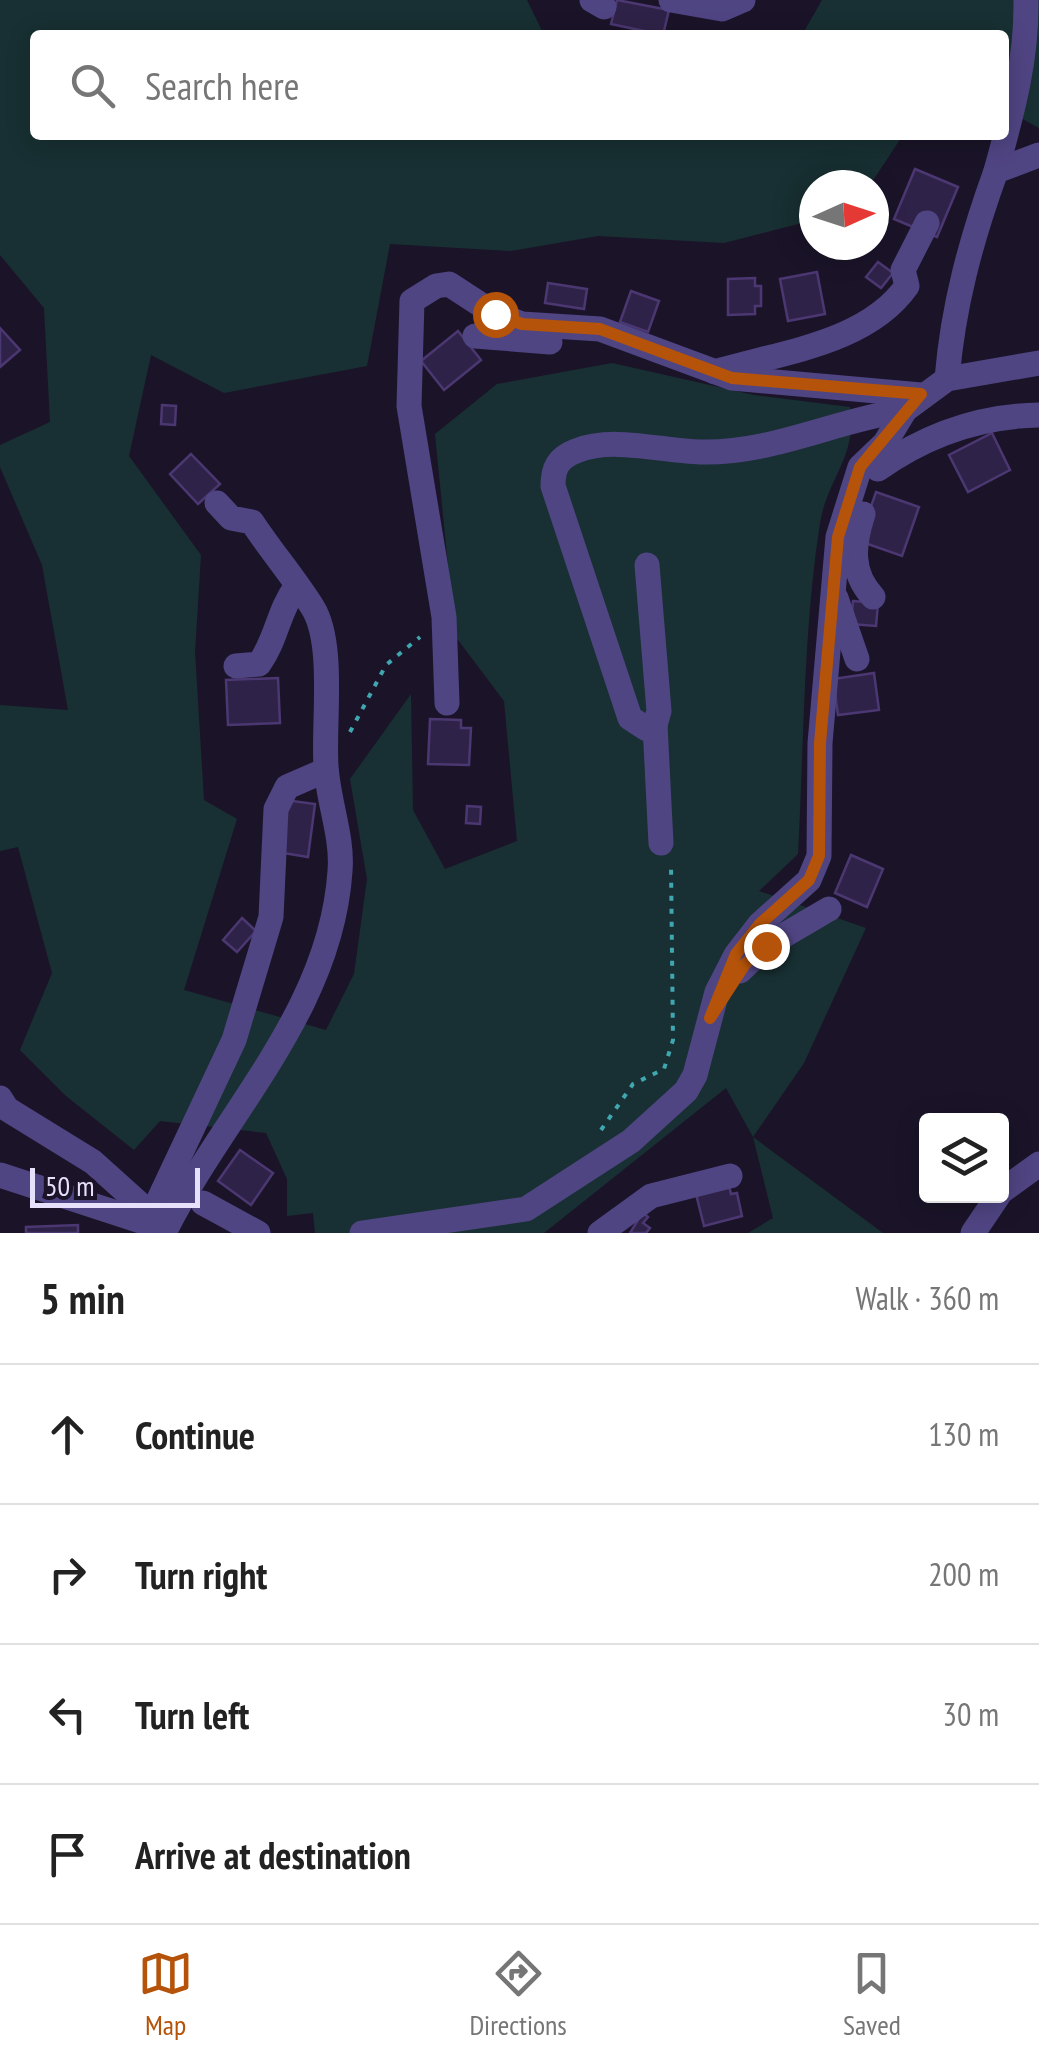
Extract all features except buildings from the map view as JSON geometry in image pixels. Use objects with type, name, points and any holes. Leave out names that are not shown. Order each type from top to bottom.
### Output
[{"type":"street","points":[[671,0],[722,9],[743,0]]},
{"type":"street","points":[[1009,119],[1024,60],[1026,0]]},
{"type":"street","points":[[947,380],[951,330],[968,246],[1004,140]]},
{"type":"street","points":[[996,170],[1034,160]]},
{"type":"street","points":[[713,373],[856,330],[891,308],[907,286],[903,270],[927,223]]},
{"type":"street","points":[[447,703],[444,617],[409,406],[412,301],[436,286],[449,284],[495,314],[522,324],[600,329],[643,342],[713,373],[760,383],[913,402]]},
{"type":"street","points":[[476,336],[545,343],[596,337],[643,342]]},
{"type":"street","points":[[655,725],[638,727],[630,718],[553,486],[553,472],[562,458],[580,449],[619,446],[736,451],[913,402],[947,380],[1039,363]]},
{"type":"street","points":[[362,1233],[526,1209],[592,1168],[686,1092],[696,1075],[710,1018],[736,954],[760,924],[809,880],[819,856],[820,743],[838,537],[860,467],[885,443],[913,402]]},
{"type":"street","points":[[878,468],[909,446],[962,426],[1039,415]]},
{"type":"street","points":[[872,597],[858,580],[854,542],[885,443]]},
{"type":"street","points":[[166,1225],[271,1063],[326,947],[341,867],[326,770],[324,641],[314,610],[252,522],[230,518],[217,503]]},
{"type":"street","points":[[647,565],[659,711],[655,725],[661,843]]},
{"type":"street","points":[[236,666],[259,664],[274,644],[284,604],[296,587]]},
{"type":"street","points":[[834,591],[857,659]]},
{"type":"street","points":[[166,1225],[234,1040],[271,917],[276,809],[286,787],[326,770]]},
{"type":"street","points":[[710,1018],[745,964],[798,924],[830,908]]},
{"type":"street","points":[[0,1098],[7,1109],[92,1162],[166,1225]]},
{"type":"street","points":[[1009,1187],[1039,1164]]},
{"type":"street","points":[[600,1233],[652,1196],[730,1176]]},
{"type":"street","points":[[7,1182],[166,1225]]},
{"type":"street","points":[[972,1233],[994,1203]]},
{"type":"street","points":[[203,1204],[258,1233]]},
{"type":"path","points":[[326,770],[386,666],[444,617]]},
{"type":"path","points":[[592,1168],[599,1132],[633,1084],[664,1069],[673,1040],[671,862],[661,843]]},
{"type":"green space","points":[[0,0],[527,0],[542,30],[30,30],[30,140],[900,140],[880,170],[799,170],[799,224],[724,243],[598,236],[511,251],[390,244],[367,366],[224,393],[151,355],[129,456],[201,555],[195,652],[204,800],[237,819],[184,990],[326,1030],[354,974],[367,879],[350,779],[411,694],[413,810],[445,869],[517,841],[504,701],[455,636],[435,434],[497,384],[612,363],[754,395],[850,407],[850,439],[824,507],[814,564],[798,854],[759,891],[866,928],[804,1063],[753,1137],[726,1088],[544,1233],[315,1233],[313,1213],[287,1216],[287,1179],[266,1133],[160,1121],[134,1150],[66,1096],[20,1050],[52,973],[18,847],[0,851],[0,705],[68,710],[42,565],[0,467],[0,445],[50,422],[44,308],[0,255]]},
{"type":"green space","points":[[822,0],[1039,0],[1039,128],[1009,112],[1009,30],[805,30]]},
{"type":"green space","points":[[753,1137],[883,1233],[748,1233],[773,1218]]},
{"type":"route","points":[[495,314],[522,324],[600,329],[732,378],[921,394],[885,443],[860,467],[838,537],[820,743],[819,856],[809,880],[788,903],[760,924],[736,954],[717,992],[710,1018],[745,964],[766,946]]}]
